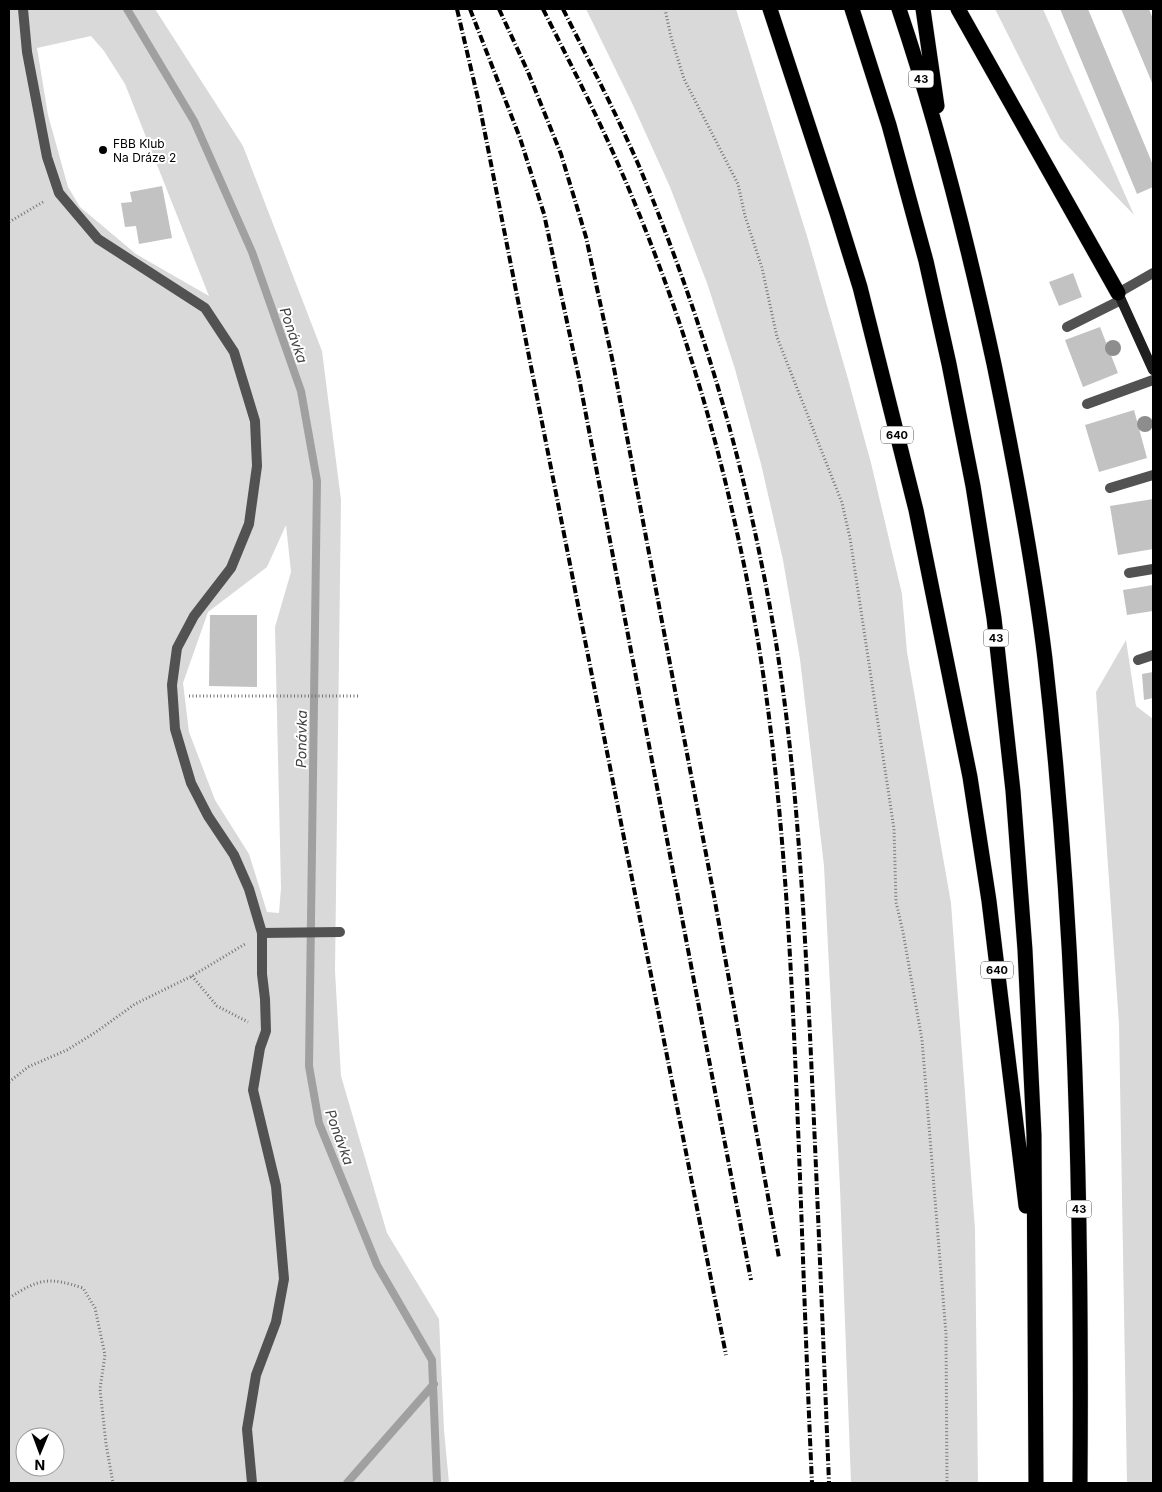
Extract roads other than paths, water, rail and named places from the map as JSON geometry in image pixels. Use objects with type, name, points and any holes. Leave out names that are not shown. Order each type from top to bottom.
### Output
[{"type":"highway","name":"640","points":[[770,9],[860,287],[916,510],[972,787],[1036,1282]]},
{"type":"highway","name":"43","points":[[852,9],[889,125],[926,261],[973,486],[994,618],[1013,791],[1025,950],[1034,1136],[1036,1483]]},
{"type":"highway","name":"43","points":[[899,9],[943,149],[976,282],[1008,430],[1030,552],[1045,666],[1065,877],[1077,1106],[1081,1376],[1080,1483]]},
{"type":"highway","points":[[922,9],[925,16],[943,149]]},
{"type":"highway","points":[[958,9],[1120,297]]},
{"type":"street","points":[[1120,297],[1153,370]]},
{"type":"lane","points":[[22,9],[27,52],[46,157],[59,193],[98,239],[205,308],[234,352],[255,421],[257,466],[249,524],[231,568],[194,616],[177,648],[172,685],[175,729],[191,783],[208,816],[234,855],[248,889],[262,933],[262,974],[266,1031],[260,1048],[253,1090],[276,1186],[284,1279],[276,1322],[256,1375],[247,1429],[252,1483]]},
{"type":"lane","points":[[1066,326],[1120,297],[1153,273]]},
{"type":"lane","points":[[1087,404],[1153,380]]},
{"type":"lane","points":[[1110,488],[1153,475]]},
{"type":"lane","points":[[1129,572],[1153,569]]},
{"type":"lane","points":[[1138,660],[1153,655]]},
{"type":"lane","points":[[262,933],[340,932]]},
{"type":"waterway","name":"Ponávka","points":[[127,9],[194,121],[252,252],[301,391],[317,481],[309,1066],[319,1123],[377,1265],[432,1360],[437,1483]]},
{"type":"waterway","points":[[347,1483],[434,1384]]},
{"type":"railway","points":[[457,9],[479,103],[726,1355]]},
{"type":"railway","points":[[470,9],[520,138],[544,214],[579,378],[751,1280]]},
{"type":"railway","points":[[499,9],[528,72],[561,154],[586,237],[613,363],[714,896],[779,1258]]},
{"type":"railway","points":[[543,9],[619,166],[638,210],[671,299],[714,436],[749,590],[769,716],[787,907],[812,1483]]},
{"type":"railway","points":[[563,9],[639,166],[695,313],[739,464],[773,624],[789,741],[804,917],[829,1483]]},
{"type":"place","name":"FBB Klub Na Dráze 2","points":[[103,150]]}]
